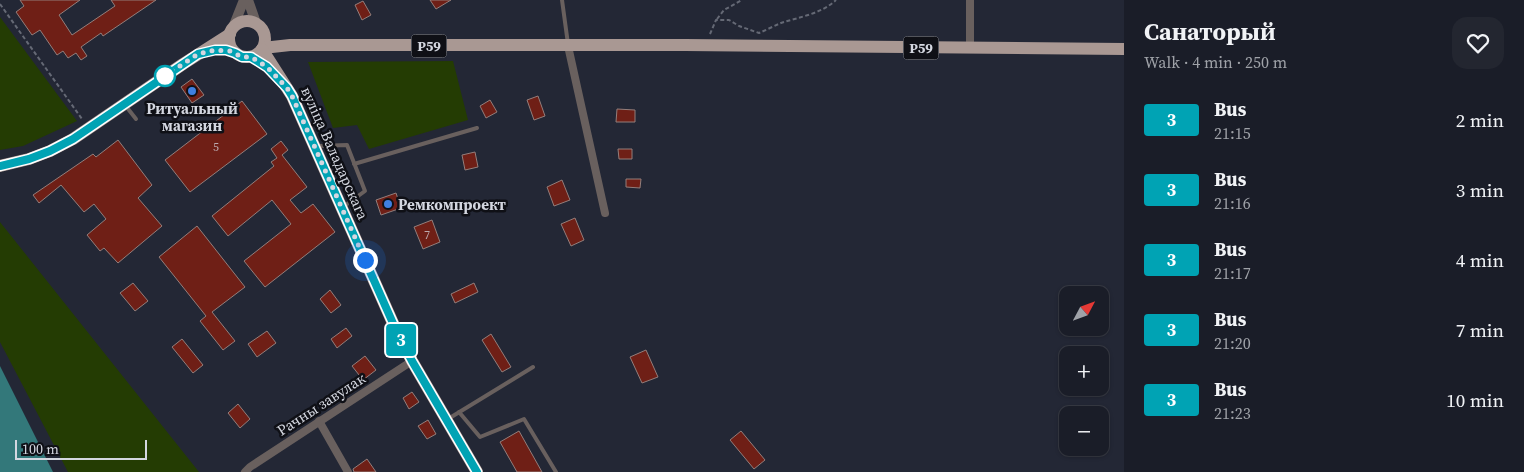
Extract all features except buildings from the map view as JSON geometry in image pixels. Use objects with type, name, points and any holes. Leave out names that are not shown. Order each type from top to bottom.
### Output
[{"type":"main road","points":[[0,166],[29,159],[73,139],[243,22],[252,22],[260,26],[265,34],[263,48],[251,57],[242,57],[226,50],[215,50],[198,54]]},
{"type":"main road","points":[[231,32],[230,44],[235,53]]},
{"type":"main road","name":"Р59","points":[[265,34],[290,45]]},
{"type":"main road","name":"Р59","points":[[263,48],[290,45],[685,45],[1124,49]]},
{"type":"main road","name":"вуліца Валадарскага","points":[[263,48],[292,96],[396,330],[477,472]]},
{"type":"main road","name":"вуліца Валадарскага","points":[[251,57],[267,67],[287,88]]},
{"type":"street","points":[[231,32],[244,0]]},
{"type":"street","points":[[248,0],[256,24]]},
{"type":"street","points":[[970,0],[970,49]]},
{"type":"street","points":[[568,46],[605,213]]},
{"type":"street","name":"Рачны завулак","points":[[245,472],[319,421],[412,361]]},
{"type":"street","points":[[319,421],[348,472]]},
{"type":"lane","points":[[562,0],[568,46]]},
{"type":"lane","points":[[124,104],[136,119]]},
{"type":"lane","points":[[354,164],[477,128]]},
{"type":"lane","points":[[314,146],[347,145],[365,191],[341,208]]},
{"type":"lane","points":[[446,420],[533,367]]},
{"type":"lane","points":[[459,412],[480,437],[524,419],[556,472]]},
{"type":"path","points":[[708,38],[716,20],[724,10],[742,0]]},
{"type":"path","points":[[716,20],[730,20],[739,26],[759,33],[781,23],[830,6],[836,0]]},
{"type":"path","points":[[0,4],[84,121]]},
{"type":"shaded area","points":[[0,17],[77,121],[23,146],[0,150]]},
{"type":"shaded area","points":[[453,61],[468,120],[369,149],[357,125],[333,128],[308,62]]},
{"type":"shaded area","points":[[0,222],[199,472],[68,472],[0,342]]},
{"type":"shaded area","points":[[0,366],[53,472],[0,472]]},
{"type":"bus line","name":"3","points":[[0,166],[29,159],[73,139],[198,54],[215,50],[226,50],[242,57],[251,57],[267,67],[292,96],[396,330],[477,472]]},
{"type":"place","name":"Ритуальный магазин","points":[[192,91]]},
{"type":"place","name":"Ремкомпроект","points":[[388,204]]},
{"type":"route","points":[[165,76],[198,54],[215,50],[226,50],[242,57],[251,57],[267,67],[292,96],[365,260]]}]
